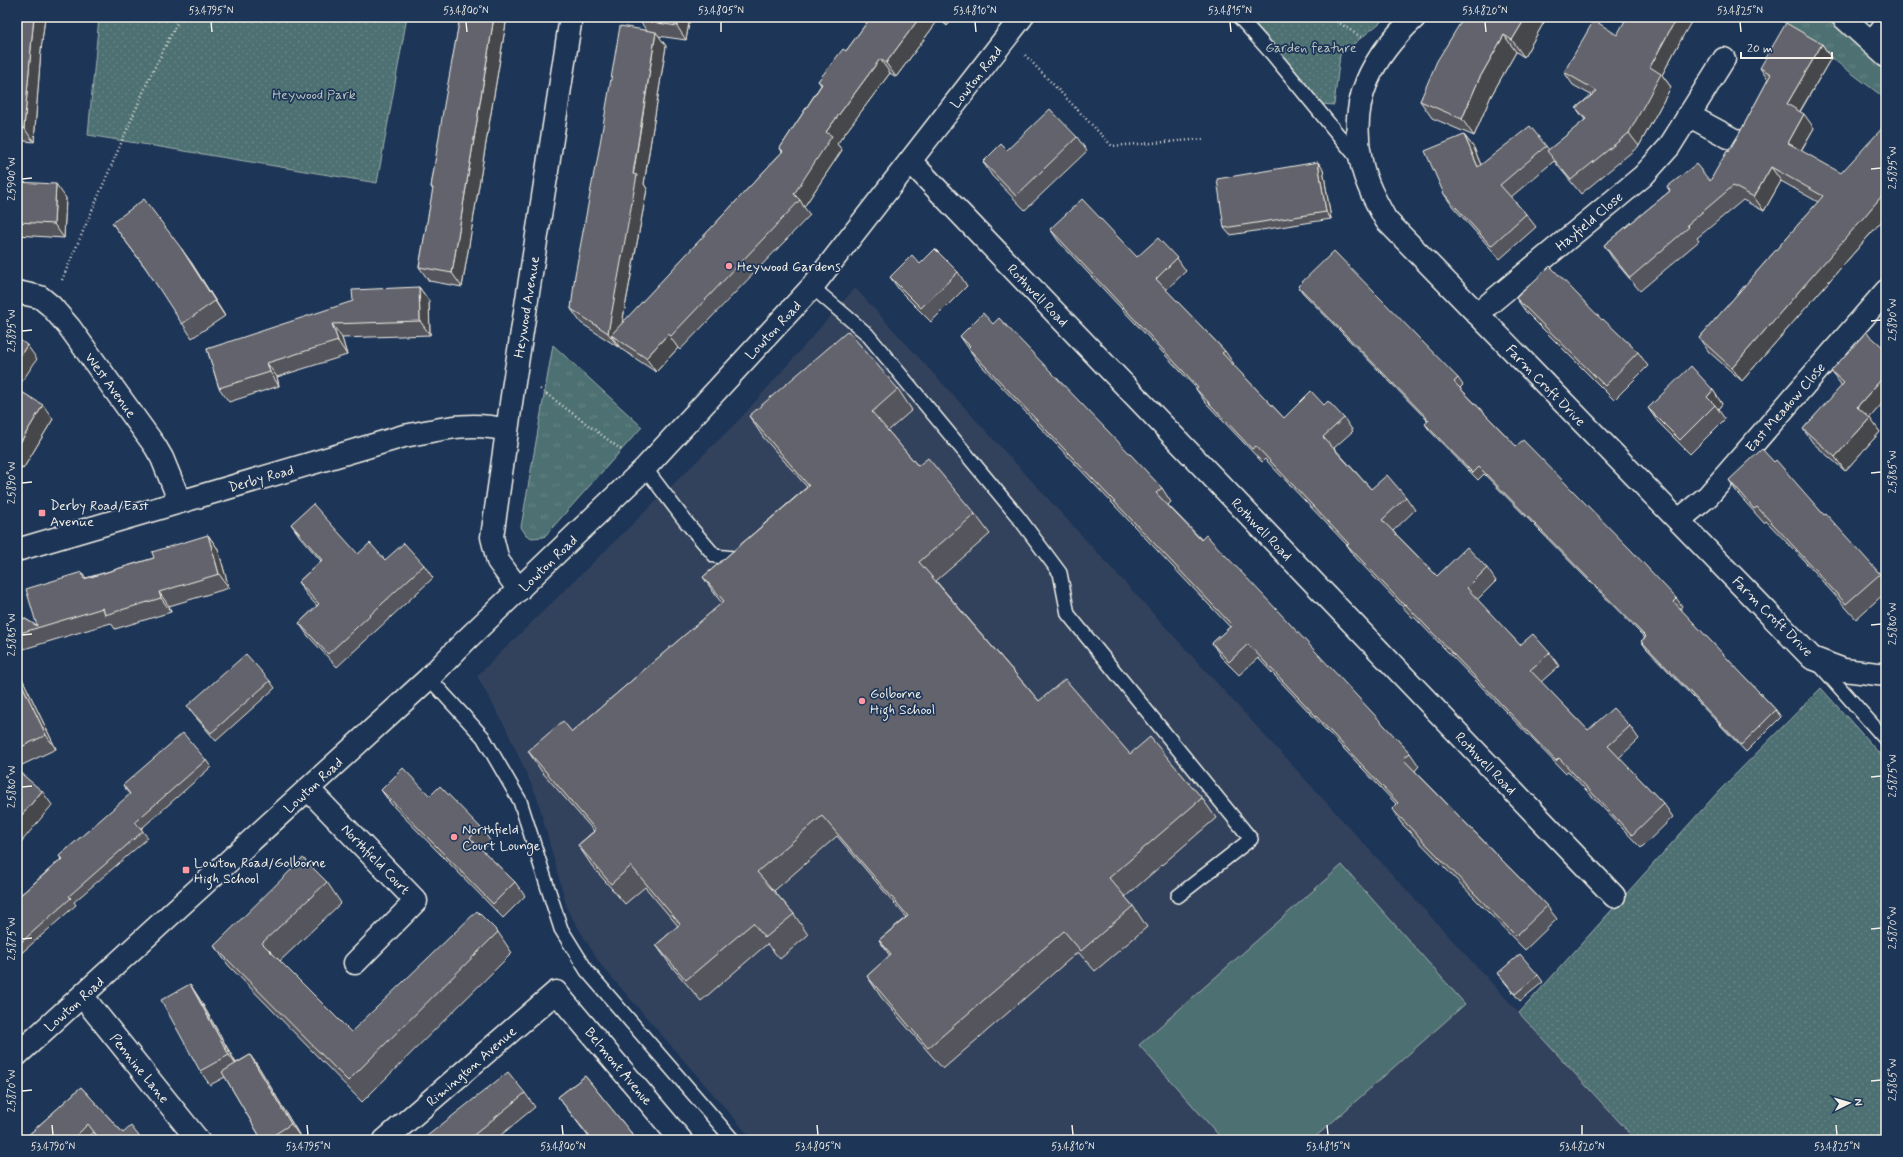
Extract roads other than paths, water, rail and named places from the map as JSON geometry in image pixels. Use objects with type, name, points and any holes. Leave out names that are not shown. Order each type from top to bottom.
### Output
[{"type":"street","name":"Heywood Avenue","points":[[520,590],[498,561],[492,537],[516,370],[571,17]]},
{"type":"street","name":"Lowton Road","points":[[17,1055],[429,678],[464,642],[520,590],[645,468],[812,287],[911,162],[1022,17]]},
{"type":"street","name":"Farm Croft Drive","points":[[1415,17],[1396,35],[1383,51],[1368,76],[1361,98],[1358,120],[1361,162],[1371,192],[1386,220],[1812,658],[1844,670],[1886,675]]},
{"type":"street","points":[[1843,17],[1879,50],[1886,25]]},
{"type":"street","name":"Hayfield Close","points":[[1477,314],[1643,176],[1669,147],[1724,59]]},
{"type":"street","points":[[1688,116],[1738,142]]},
{"type":"street","name":"Rothwell Road","points":[[911,162],[1614,896]]},
{"type":"street","name":"East Meadow Close","points":[[1679,520],[1708,496],[1886,290]]},
{"type":"street","name":"West Avenue","points":[[17,292],[40,297],[51,306],[70,328],[155,446],[162,458],[180,502]]},
{"type":"street","name":"Derby Road","points":[[17,550],[404,436],[449,427],[469,425],[490,426],[508,430]]},
{"type":"street","name":"Northfield Court","points":[[308,789],[416,901],[355,963]]},
{"type":"street","name":"Rimington Avenue","points":[[385,1140],[556,992]]},
{"type":"street","name":"Belmont Avenue","points":[[556,992],[681,1140]]},
{"type":"street","name":"Pennine Lane","points":[[82,997],[198,1140]]},
{"type":"lane","points":[[1239,17],[1273,54],[1361,162]]},
{"type":"lane","points":[[812,287],[867,334],[1019,518],[1060,573],[1068,614],[1251,839],[1178,896]]},
{"type":"lane","points":[[645,468],[686,522],[715,556],[747,559],[752,555]]},
{"type":"lane","points":[[1812,658],[1886,740]]},
{"type":"lane","points":[[429,678],[483,737],[520,800],[561,929],[587,971],[733,1140]]},
{"type":"place","name":"Heywood Gardens","points":[[729,266]]},
{"type":"place","name":"Derby Road/East Avenue","points":[[42,513]]},
{"type":"place","name":"Golborne High School","points":[[862,701]]},
{"type":"place","name":"Northfield Court Lounge","points":[[454,837]]},
{"type":"place","name":"Lowton Road/Golborne High School","points":[[186,870]]},
{"type":"park label","name":"Garden feature","points":[[1311,47]]},
{"type":"park label","name":"Heywood Park","points":[[314,94]]}]
